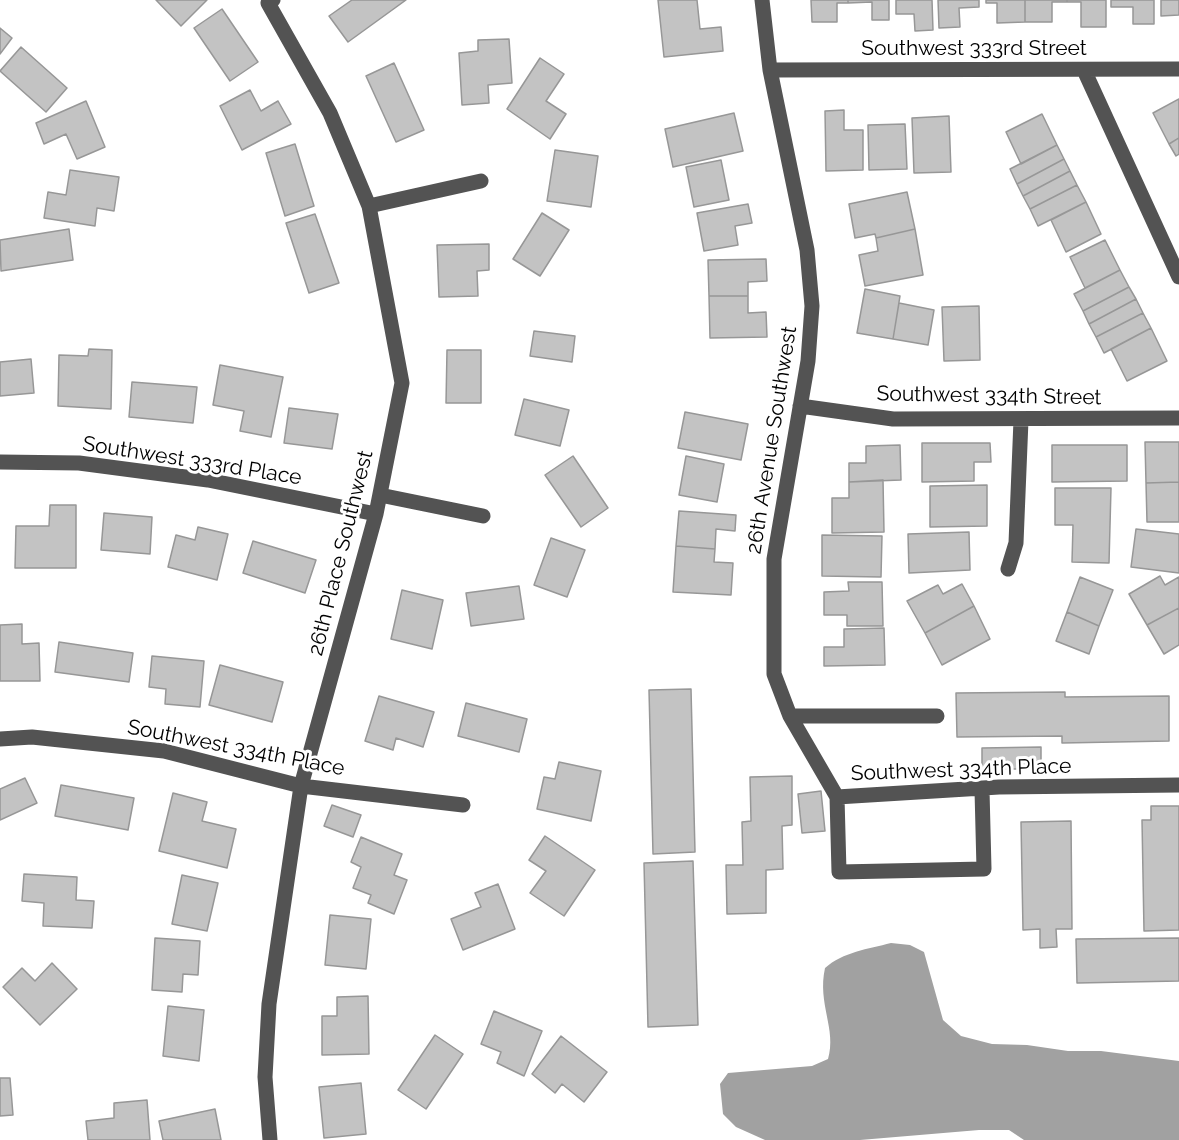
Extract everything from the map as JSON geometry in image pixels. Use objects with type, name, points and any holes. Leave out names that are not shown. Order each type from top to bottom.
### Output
[{"type":"street","name":"26th Avenue Southwest","points":[[762,0],[770,70],[807,250],[812,306],[808,361],[774,559],[774,674]]},
{"type":"street","name":"26th Place Southwest","points":[[269,1],[330,112],[369,206],[402,383],[376,514],[301,786],[268,1004],[265,1077],[270,1140]]},
{"type":"street","name":"Southwest 333rd Street","points":[[770,70],[1179,69]]},
{"type":"street","points":[[1084,70],[1179,277]]},
{"type":"street","points":[[369,206],[481,181]]},
{"type":"street","name":"Southwest 334th Street","points":[[800,406],[893,419],[1179,418]]},
{"type":"street","points":[[1008,569],[1016,543],[1021,420]]},
{"type":"street","name":"Southwest 333rd Place","points":[[0,462],[80,463],[208,480],[376,514]]},
{"type":"street","points":[[380,495],[483,516]]},
{"type":"street","name":"Southwest 334th Place","points":[[774,674],[790,716],[837,796],[982,790],[999,787],[1179,785]]},
{"type":"street","points":[[790,716],[937,716]]},
{"type":"street","name":"Southwest 334th Place","points":[[0,739],[32,737],[164,751],[301,786],[463,806]]},
{"type":"street","points":[[837,796],[839,872],[984,869],[982,790]]},
{"type":"shaded area","points":[[891,943],[910,945],[924,952],[943,1020],[961,1036],[992,1044],[1027,1045],[1068,1051],[1101,1051],[1179,1061],[1179,1140],[1024,1140],[1009,1130],[979,1130],[860,1140],[765,1140],[736,1127],[723,1114],[720,1084],[728,1073],[812,1066],[828,1059],[830,1037],[823,993],[825,968],[840,958]]},
{"type":"building","points":[[156,0],[207,0],[181,26]]},
{"type":"building","points":[[352,0],[406,0],[348,42],[329,16]]},
{"type":"building","points":[[658,0],[697,0],[700,29],[721,27],[723,51],[664,57]]},
{"type":"building","points":[[811,0],[848,0],[848,3],[837,3],[837,22],[812,22]]},
{"type":"building","points":[[848,0],[889,0],[889,20],[872,20],[872,2],[848,3]]},
{"type":"building","points":[[896,0],[932,0],[933,30],[915,31],[914,14],[896,14]]},
{"type":"building","points":[[938,0],[979,0],[979,7],[959,8],[960,27],[939,28]]},
{"type":"building","points":[[986,0],[1025,0],[1025,22],[997,23],[997,3],[986,3]]},
{"type":"building","points":[[1025,0],[1067,0],[1067,2],[1052,2],[1052,22],[1025,22]]},
{"type":"building","points":[[1067,0],[1106,0],[1106,27],[1081,27],[1081,2],[1067,2]]},
{"type":"building","points":[[1111,0],[1154,0],[1154,24],[1133,24],[1133,7],[1111,7]]},
{"type":"building","points":[[1161,0],[1179,0],[1179,15],[1161,16]]},
{"type":"building","points":[[222,9],[258,62],[230,81],[194,28]]},
{"type":"building","points":[[0,28],[12,38],[0,54]]},
{"type":"building","points":[[509,39],[512,83],[488,85],[489,103],[462,105],[459,53],[478,51],[478,40]]},
{"type":"building","points":[[21,47],[67,88],[46,112],[0,71]]},
{"type":"building","points":[[540,58],[564,74],[546,101],[566,114],[550,139],[507,109]]},
{"type":"building","points":[[394,63],[424,130],[396,142],[366,76]]},
{"type":"building","points":[[250,90],[261,111],[278,101],[291,124],[242,150],[220,106]]},
{"type":"building","points":[[1179,99],[1179,138],[1169,144],[1153,113]]},
{"type":"building","points":[[86,101],[105,147],[77,159],[66,134],[44,144],[36,123]]},
{"type":"building","points":[[844,110],[844,130],[863,130],[863,170],[826,171],[825,111]]},
{"type":"building","points":[[734,113],[743,151],[673,167],[665,129]]},
{"type":"building","points":[[1042,114],[1057,145],[1021,164],[1006,132]]},
{"type":"building","points":[[949,116],[951,172],[914,173],[912,118]]},
{"type":"building","points":[[905,124],[907,169],[869,170],[868,125]]},
{"type":"building","points":[[1179,138],[1179,154],[1176,156],[1169,144]]},
{"type":"building","points":[[295,144],[314,206],[285,216],[266,153]]},
{"type":"building","points":[[1057,145],[1064,159],[1017,184],[1010,169]]},
{"type":"building","points":[[555,150],[598,156],[591,207],[547,201]]},
{"type":"building","points":[[1064,159],[1070,171],[1023,196],[1017,184]]},
{"type":"building","points":[[721,160],[729,200],[694,207],[686,167]]},
{"type":"building","points":[[70,170],[119,177],[114,211],[97,208],[95,226],[44,218],[48,192],[66,195]]},
{"type":"building","points":[[1070,171],[1077,185],[1030,209],[1023,196]]},
{"type":"building","points":[[1077,185],[1086,202],[1038,226],[1030,209]]},
{"type":"building","points":[[907,192],[915,229],[876,238],[875,234],[855,238],[849,204]]},
{"type":"building","points":[[1086,202],[1101,234],[1066,252],[1051,220]]},
{"type":"building","points":[[748,204],[752,223],[735,226],[738,245],[704,251],[697,213]]},
{"type":"building","points":[[542,213],[569,230],[540,276],[513,259]]},
{"type":"building","points":[[315,214],[339,283],[309,293],[286,223]]},
{"type":"building","points":[[69,229],[73,260],[1,271],[0,240]]},
{"type":"building","points":[[915,229],[923,275],[865,286],[859,255],[878,251],[876,238]]},
{"type":"building","points":[[1105,240],[1120,270],[1085,288],[1070,257]]},
{"type":"building","points":[[489,244],[489,270],[477,271],[478,296],[439,297],[437,245]]},
{"type":"building","points":[[766,259],[767,281],[748,282],[748,296],[709,296],[708,260]]},
{"type":"building","points":[[1120,270],[1129,287],[1083,311],[1074,294]]},
{"type":"building","points":[[1129,287],[1136,299],[1089,324],[1083,311]]},
{"type":"building","points":[[865,289],[900,296],[893,339],[857,333]]},
{"type":"building","points":[[709,296],[748,296],[748,313],[766,312],[767,337],[710,338]]},
{"type":"building","points":[[1136,299],[1143,313],[1096,337],[1089,324]]},
{"type":"building","points":[[899,303],[934,310],[928,345],[893,339]]},
{"type":"building","points":[[979,306],[980,360],[944,361],[942,307]]},
{"type":"building","points":[[1143,313],[1151,328],[1104,353],[1096,337]]},
{"type":"building","points":[[1151,328],[1167,361],[1127,381],[1111,349]]},
{"type":"building","points":[[534,331],[575,336],[572,362],[530,356]]},
{"type":"building","points":[[89,349],[112,350],[111,409],[58,406],[59,355],[88,356]]},
{"type":"building","points":[[447,350],[481,350],[481,403],[446,403]]},
{"type":"building","points":[[31,359],[34,393],[0,396],[0,362]]},
{"type":"building","points":[[220,365],[283,377],[271,437],[240,431],[244,411],[213,405]]},
{"type":"building","points":[[132,382],[197,387],[193,423],[129,417]]},
{"type":"building","points":[[524,399],[569,410],[560,446],[515,435]]},
{"type":"building","points":[[289,408],[338,414],[332,449],[284,443]]},
{"type":"building","points":[[685,412],[748,424],[741,460],[678,448]]},
{"type":"building","points":[[1145,442],[1179,442],[1179,482],[1146,483]]},
{"type":"building","points":[[922,443],[990,443],[991,462],[974,462],[974,481],[922,482]]},
{"type":"building","points":[[900,445],[901,480],[849,482],[849,463],[866,463],[866,446]]},
{"type":"building","points":[[1052,445],[1127,445],[1127,481],[1052,482]]},
{"type":"building","points":[[573,456],[608,508],[581,527],[545,475]]},
{"type":"building","points":[[686,456],[724,464],[717,502],[679,495]]},
{"type":"building","points":[[883,480],[884,532],[832,533],[832,498],[849,498],[849,482]]},
{"type":"building","points":[[1179,482],[1179,522],[1147,522],[1146,483]]},
{"type":"building","points":[[987,485],[987,526],[930,527],[930,486]]},
{"type":"building","points":[[1055,488],[1111,488],[1109,563],[1072,562],[1073,525],[1055,525]]},
{"type":"building","points":[[50,505],[76,505],[76,568],[15,568],[16,526],[49,526]]},
{"type":"building","points":[[679,511],[736,515],[735,531],[716,529],[715,549],[676,546]]},
{"type":"building","points":[[104,513],[152,517],[150,554],[101,550]]},
{"type":"building","points":[[198,527],[228,534],[217,580],[168,567],[176,535],[195,540]]},
{"type":"building","points":[[1136,529],[1179,534],[1179,573],[1131,567]]},
{"type":"building","points":[[969,532],[970,570],[909,573],[908,534]]},
{"type":"building","points":[[822,535],[882,536],[881,577],[822,576]]},
{"type":"building","points":[[551,538],[585,550],[567,597],[534,585]]},
{"type":"building","points":[[253,541],[316,560],[305,593],[243,573]]},
{"type":"building","points":[[676,546],[715,549],[714,562],[733,563],[731,595],[673,592]]},
{"type":"building","points":[[1160,576],[1165,585],[1179,577],[1179,608],[1147,625],[1129,594]]},
{"type":"building","points":[[1080,577],[1113,590],[1099,626],[1067,612]]},
{"type":"building","points":[[848,582],[882,582],[883,626],[847,626],[847,615],[824,615],[824,592],[849,591]]},
{"type":"building","points":[[962,584],[974,606],[925,633],[907,601],[938,585],[943,594]]},
{"type":"building","points":[[519,586],[524,619],[471,626],[466,593]]},
{"type":"building","points":[[402,590],[443,600],[432,649],[391,639]]},
{"type":"building","points":[[974,606],[990,639],[942,665],[925,633]]},
{"type":"building","points":[[1179,608],[1179,645],[1164,654],[1147,625]]},
{"type":"building","points":[[1067,612],[1099,626],[1089,654],[1056,641]]},
{"type":"building","points":[[22,624],[22,644],[39,643],[40,681],[0,681],[0,625]]},
{"type":"building","points":[[884,628],[885,665],[824,666],[824,647],[844,647],[844,629]]},
{"type":"building","points":[[59,642],[133,653],[129,682],[55,672]]},
{"type":"building","points":[[152,656],[204,661],[200,707],[165,704],[166,689],[149,687]]},
{"type":"building","points":[[220,665],[283,682],[272,722],[209,705]]},
{"type":"building","points":[[691,689],[695,852],[653,854],[649,690]]},
{"type":"building","points":[[1065,692],[1065,697],[1169,696],[1169,741],[1062,743],[1062,736],[957,737],[956,693]]},
{"type":"building","points":[[379,696],[434,712],[423,747],[396,738],[393,750],[365,741]]},
{"type":"building","points":[[466,703],[527,719],[519,752],[458,736]]},
{"type":"building","points":[[1041,747],[1041,769],[982,769],[982,748]]},
{"type":"building","points":[[559,762],[601,771],[591,821],[537,809],[544,777],[555,779]]},
{"type":"building","points":[[792,776],[792,825],[782,826],[783,869],[766,870],[766,913],[727,914],[726,865],[743,865],[742,822],[751,821],[750,777]]},
{"type":"building","points":[[25,778],[37,803],[0,820],[0,789]]},
{"type":"building","points":[[61,785],[134,798],[128,830],[55,816]]},
{"type":"building","points":[[821,791],[825,831],[802,833],[798,794]]},
{"type":"building","points":[[173,793],[207,802],[202,821],[236,829],[227,868],[159,851]]},
{"type":"building","points":[[332,805],[361,815],[353,837],[324,826]]},
{"type":"building","points":[[1151,806],[1179,806],[1179,930],[1144,931],[1142,820],[1151,820]]},
{"type":"building","points":[[1071,821],[1072,929],[1056,929],[1057,947],[1040,948],[1040,929],[1023,930],[1021,822]]},
{"type":"building","points":[[545,836],[595,870],[564,916],[530,893],[546,871],[529,860]]},
{"type":"building","points":[[361,837],[402,854],[394,875],[407,880],[394,914],[368,903],[371,895],[353,888],[361,867],[351,862]]},
{"type":"building","points":[[693,861],[698,1025],[648,1027],[644,863]]},
{"type":"building","points":[[24,874],[77,877],[76,900],[94,901],[92,928],[43,926],[44,903],[22,901]]},
{"type":"building","points":[[182,875],[218,883],[207,931],[172,924]]},
{"type":"building","points":[[498,884],[515,929],[463,950],[451,919],[481,907],[475,893]]},
{"type":"building","points":[[330,915],[371,919],[366,969],[325,965]]},
{"type":"building","points":[[155,938],[200,941],[198,975],[183,974],[182,992],[152,990]]},
{"type":"building","points":[[1179,938],[1179,981],[1077,983],[1076,939]]},
{"type":"building","points":[[52,963],[77,989],[40,1025],[3,987],[22,968],[35,981]]},
{"type":"building","points":[[368,996],[369,1054],[322,1055],[322,1016],[337,1016],[337,997]]},
{"type":"building","points":[[168,1006],[204,1010],[199,1061],[163,1056]]},
{"type":"building","points":[[494,1011],[542,1031],[524,1076],[497,1063],[501,1052],[481,1044]]},
{"type":"building","points":[[435,1035],[463,1054],[426,1109],[398,1090]]},
{"type":"building","points":[[561,1036],[607,1072],[584,1102],[562,1084],[555,1093],[532,1074]]},
{"type":"building","points":[[0,1078],[10,1078],[13,1115],[0,1116]]},
{"type":"building","points":[[361,1083],[366,1134],[324,1138],[319,1087]]},
{"type":"building","points":[[147,1100],[150,1140],[88,1140],[86,1121],[114,1118],[114,1103]]},
{"type":"building","points":[[215,1109],[221,1140],[163,1140],[159,1121]]}]
